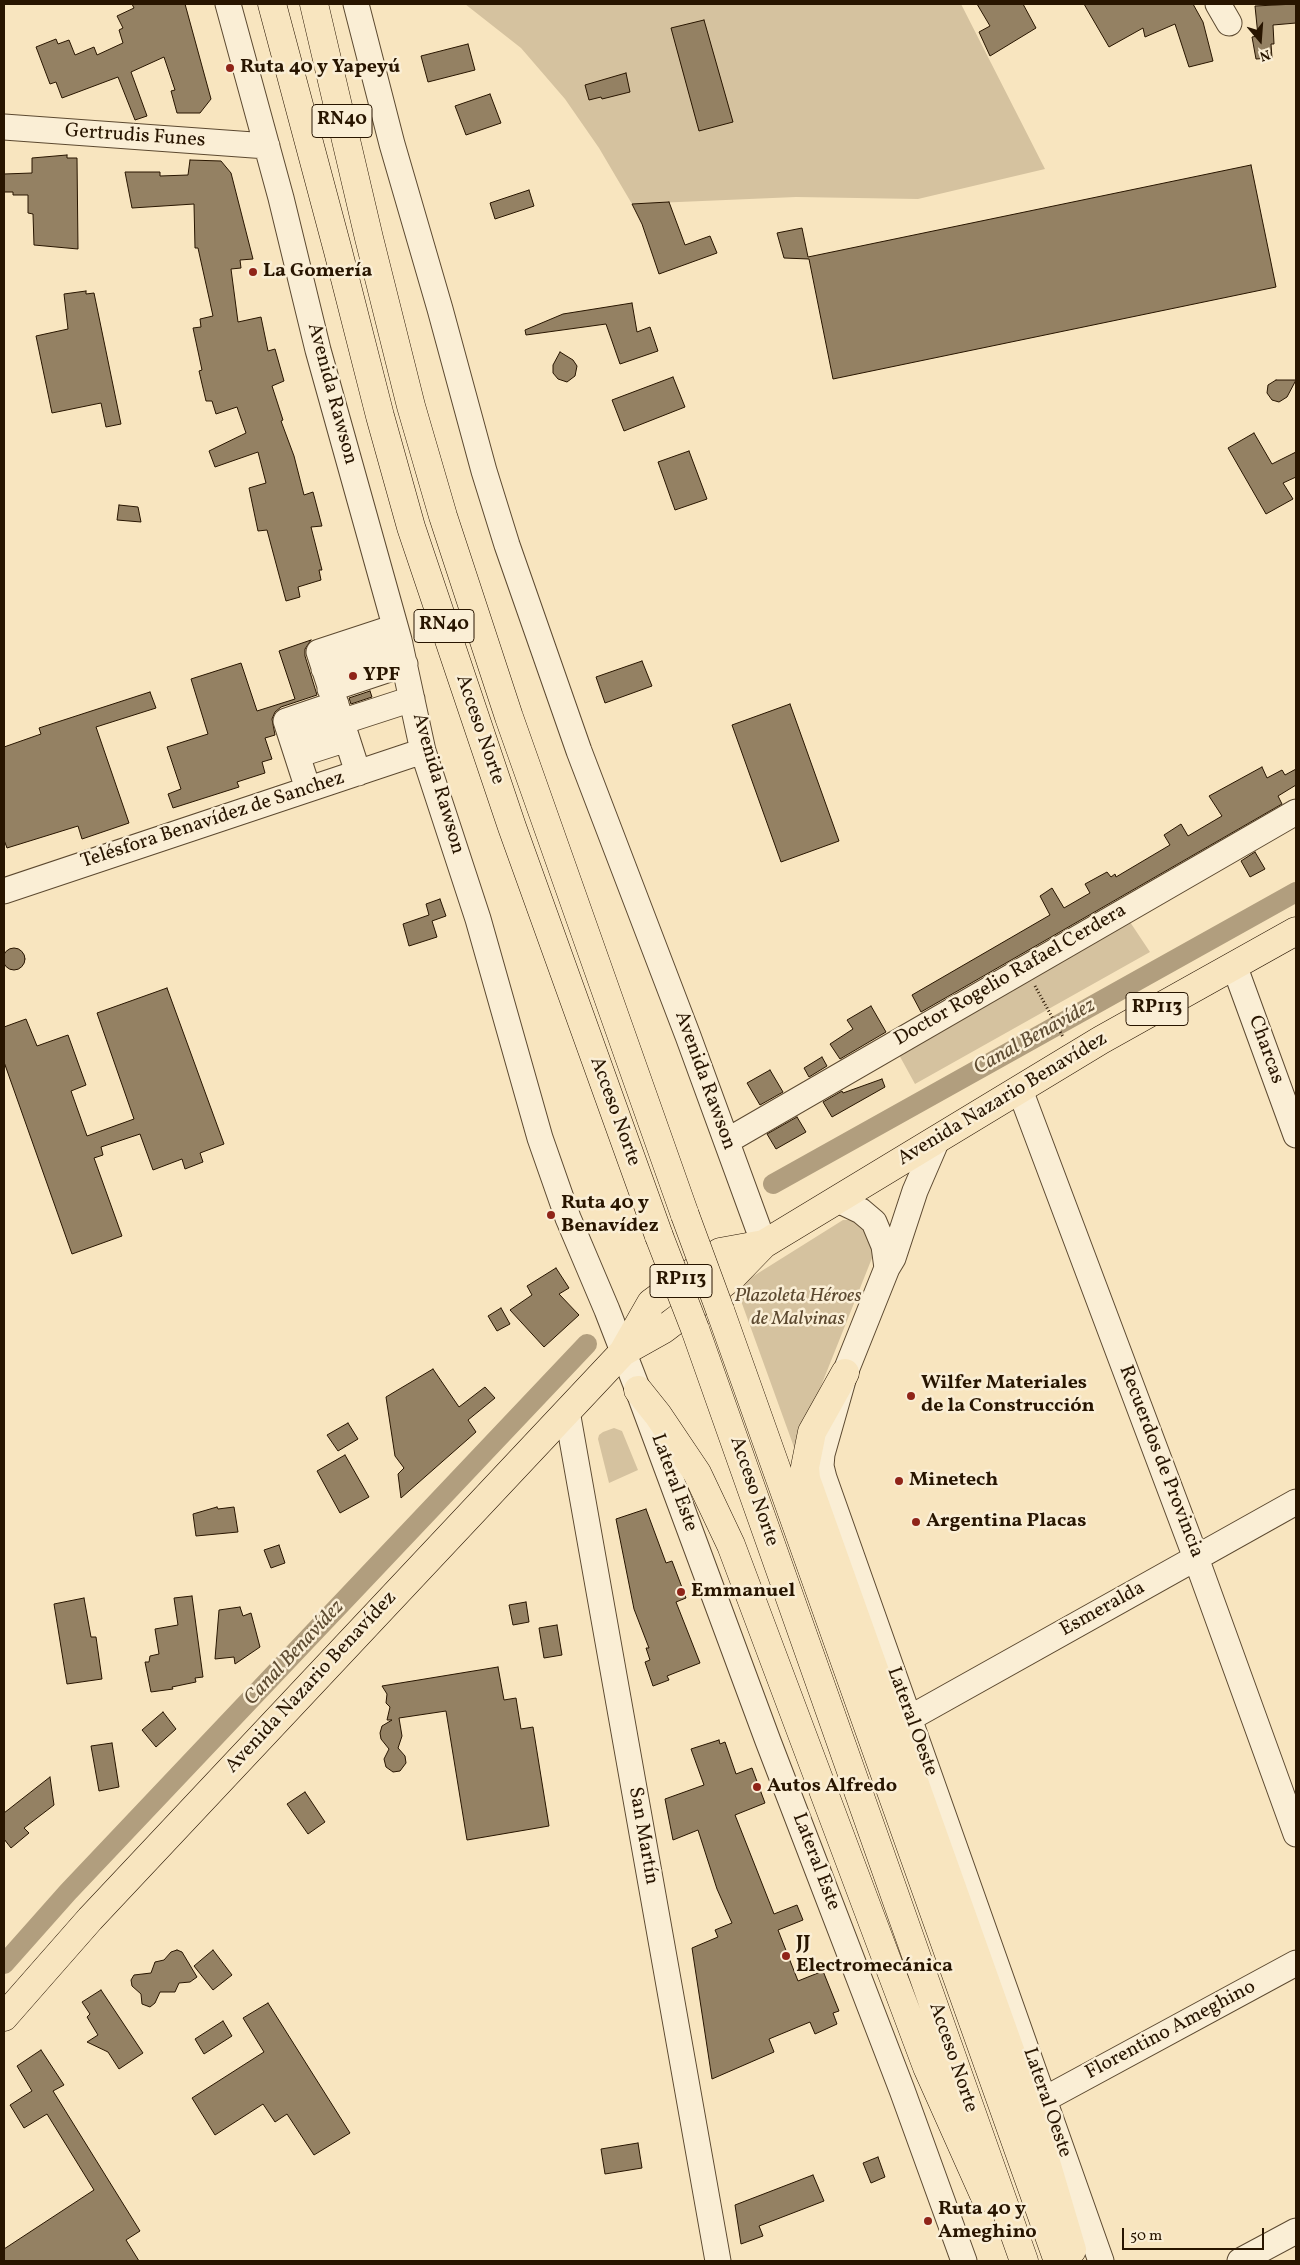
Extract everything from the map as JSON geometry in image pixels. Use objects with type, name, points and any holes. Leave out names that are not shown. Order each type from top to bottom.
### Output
[{"type":"main road","name":"Acceso Norte","points":[[272,4],[380,416],[412,527],[506,808],[659,1236],[695,1329],[1024,2261]]},
{"type":"main road","name":"Acceso Norte","points":[[314,4],[406,387],[443,516],[515,735],[1058,2261]]},
{"type":"main road","name":"Avenida Nazario Benavídez","points":[[4,2017],[90,1919],[623,1352],[664,1329],[732,1277],[764,1244],[1101,1040],[1296,931]]},
{"type":"main road","points":[[845,1374],[812,1432],[805,1467],[806,1479],[1027,2098],[1057,2194],[1075,2261]]},
{"type":"main road","points":[[638,1390],[658,1415],[697,1473],[731,1545],[926,2067],[1017,2261]]},
{"type":"street","name":"Avenida Rawson","points":[[228,4],[267,146],[318,350],[404,664],[423,751],[478,919],[540,1138],[568,1218],[623,1352]]},
{"type":"street","name":"Avenida Rawson","points":[[356,4],[390,136],[440,309],[481,462],[507,545],[579,751],[727,1141],[764,1244]]},
{"type":"street","name":"Gertrudis Funes","points":[[4,127],[267,146]]},
{"type":"street","points":[[358,773],[319,652],[404,664]]},
{"type":"street","points":[[308,789],[294,746],[336,705],[404,664]]},
{"type":"street","points":[[336,705],[404,664]]},
{"type":"street","name":"Telésfora Benavídez de Sanchez","points":[[4,891],[423,751]]},
{"type":"street","name":"Doctor Rogelio Rafael Cerdera","points":[[727,1141],[1296,812]]},
{"type":"street","name":"Charcas","points":[[1234,966],[1296,1135]]},
{"type":"street","name":"Recuerdos de Provincia","points":[[1020,1090],[1196,1558],[1296,1834]]},
{"type":"street","name":"Lateral Oeste","points":[[937,1140],[916,1191],[893,1258],[887,1268],[845,1374],[826,1438],[821,1466],[830,1498],[1102,2261]]},
{"type":"street","points":[[838,1200],[861,1210],[874,1222],[884,1246],[887,1268]]},
{"type":"street","name":"Lateral Este","points":[[623,1352],[905,2098],[964,2261]]},
{"type":"street","name":"San Martín","points":[[567,1411],[718,2261]]},
{"type":"street","name":"Esmeralda","points":[[910,1718],[1296,1502]]},
{"type":"street","name":"Florentino Ameghino","points":[[1045,2099],[1296,1963]]},
{"type":"street","points":[[1240,2261],[1296,2231]]},
{"type":"path","points":[[1034,985],[1061,1033]]},
{"type":"green space","points":[[465,4],[961,4],[1045,169],[918,199],[796,197],[632,204],[599,148],[565,99],[521,48]]},
{"type":"green space","points":[[1130,922],[1150,952],[915,1084],[898,1053]]},
{"type":"green space","name":"Plazoleta Héroes de Malvinas","points":[[843,1220],[850,1220],[865,1226],[874,1253],[819,1391],[799,1461],[736,1287]]},
{"type":"green space","points":[[614,1428],[622,1431],[638,1470],[609,1483],[598,1439],[599,1435],[603,1432]]},
{"type":"building","points":[[132,4],[185,4],[211,99],[200,113],[177,113],[171,91],[175,90],[164,57],[131,72],[147,116],[135,120],[118,77],[62,98],[56,82],[50,84],[36,47],[56,39],[58,44],[69,40],[75,55],[94,47],[97,55],[123,43],[119,30],[123,28],[117,16],[134,8]]},
{"type":"building","points":[[977,4],[1023,4],[1036,28],[990,56],[979,32],[990,26]]},
{"type":"building","points":[[1084,4],[1193,4],[1203,22],[1213,61],[1189,67],[1175,24],[1145,37],[1143,28],[1109,47]]},
{"type":"building","points":[[1296,4],[1296,23],[1273,25],[1274,44],[1271,44],[1272,58],[1256,59],[1252,37],[1258,36],[1255,6]]},
{"type":"building","points":[[704,20],[733,122],[699,131],[671,28]]},
{"type":"building","points":[[468,44],[475,70],[428,82],[421,56]]},
{"type":"building","points":[[626,73],[630,92],[602,99],[601,97],[589,100],[585,85]]},
{"type":"building","points":[[490,94],[501,123],[466,135],[455,106]]},
{"type":"building","points":[[67,155],[67,158],[77,158],[78,249],[34,245],[33,214],[28,213],[28,195],[13,195],[13,192],[4,192],[4,174],[32,173],[32,158]]},
{"type":"building","points":[[190,160],[221,161],[231,173],[253,259],[240,260],[241,268],[231,269],[238,322],[261,317],[268,351],[275,349],[284,381],[272,386],[283,420],[281,421],[294,456],[304,495],[313,492],[322,526],[311,527],[322,570],[319,570],[321,580],[298,587],[300,597],[286,601],[267,530],[258,531],[249,488],[266,483],[258,452],[215,467],[209,451],[246,433],[237,407],[216,414],[212,401],[206,401],[199,371],[202,370],[193,328],[201,327],[200,319],[213,316],[198,248],[195,248],[194,204],[132,208],[125,172],[160,172],[160,176],[188,175]]},
{"type":"building","points":[[1251,165],[1276,287],[833,379],[809,259],[784,258],[777,233],[802,228],[808,257]]},
{"type":"building","points":[[529,190],[534,206],[495,219],[490,203]]},
{"type":"building","points":[[669,202],[685,245],[710,236],[717,253],[659,274],[642,224],[632,204]]},
{"type":"building","points":[[86,291],[86,294],[94,293],[121,424],[106,427],[101,403],[52,413],[36,336],[68,329],[64,294]]},
{"type":"building","points":[[632,303],[637,332],[650,327],[658,351],[620,364],[606,324],[526,335],[525,330],[563,314]]},
{"type":"building","points":[[560,352],[573,360],[577,366],[575,376],[567,382],[558,379],[553,373],[553,365]]},
{"type":"building","points":[[673,377],[685,407],[624,431],[612,400]]},
{"type":"building","points":[[1276,380],[1296,380],[1287,397],[1279,402],[1272,400],[1267,393],[1268,385]]},
{"type":"building","points":[[1254,433],[1272,464],[1296,452],[1296,477],[1283,483],[1293,499],[1266,514],[1228,448]]},
{"type":"building","points":[[689,451],[707,499],[675,510],[658,462]]},
{"type":"building","points":[[119,505],[138,507],[141,522],[117,520]]},
{"type":"building","points":[[311,640],[305,649],[305,656],[317,695],[281,707],[275,712],[272,719],[275,735],[265,738],[272,759],[262,762],[265,773],[237,782],[239,787],[173,808],[168,794],[181,789],[167,747],[208,734],[191,679],[241,663],[257,711],[295,699],[279,651]]},
{"type":"building","points":[[642,661],[652,686],[605,703],[596,677]]},
{"type":"building","points":[[370,691],[372,697],[351,704],[349,698]]},
{"type":"building","points":[[150,692],[156,708],[96,727],[129,823],[82,839],[78,826],[7,848],[4,840],[4,747],[41,734],[39,728]]},
{"type":"building","points":[[790,704],[839,841],[781,862],[732,725]]},
{"type":"building","points":[[1262,767],[1267,778],[1282,770],[1285,775],[1296,769],[1296,785],[1278,796],[1282,804],[921,1012],[912,995],[1050,915],[1040,896],[1052,888],[1064,908],[1090,893],[1085,884],[1107,872],[1111,877],[1115,874],[1116,877],[1170,845],[1164,835],[1181,824],[1188,836],[1222,816],[1209,796]]},
{"type":"building","points":[[1255,852],[1265,869],[1250,877],[1241,861]]},
{"type":"building","points":[[440,899],[446,916],[432,921],[437,937],[409,946],[403,924],[429,915],[426,904]]},
{"type":"building","points":[[14,948],[22,951],[25,959],[22,967],[14,970],[6,967],[3,959],[6,951]]},
{"type":"building","points":[[167,988],[224,1144],[200,1153],[203,1162],[185,1169],[182,1159],[153,1170],[140,1134],[101,1147],[103,1155],[94,1158],[122,1236],[72,1254],[4,1062],[4,1027],[26,1019],[37,1046],[68,1035],[86,1085],[71,1091],[87,1136],[134,1119],[97,1013]]},
{"type":"building","points":[[871,1006],[886,1032],[840,1059],[830,1044],[853,1029],[847,1020]]},
{"type":"building","points":[[822,1057],[827,1066],[809,1077],[804,1068]]},
{"type":"building","points":[[770,1070],[783,1092],[760,1105],[747,1083]]},
{"type":"building","points":[[882,1079],[885,1087],[832,1117],[823,1102],[842,1091],[843,1093]]},
{"type":"building","points":[[797,1117],[806,1132],[776,1149],[767,1134]]},
{"type":"building","points":[[556,1268],[569,1288],[559,1294],[579,1315],[544,1347],[510,1310],[532,1295],[527,1286]]},
{"type":"building","points":[[501,1308],[510,1324],[497,1331],[488,1316]]},
{"type":"building","points":[[433,1369],[459,1407],[485,1387],[495,1398],[468,1420],[476,1432],[401,1498],[398,1474],[404,1468],[395,1456],[386,1397]]},
{"type":"building","points":[[348,1423],[358,1439],[338,1451],[327,1435]]},
{"type":"building","points":[[345,1455],[369,1497],[340,1513],[317,1471]]},
{"type":"building","points":[[217,1507],[218,1509],[234,1507],[238,1532],[196,1536],[193,1514]]},
{"type":"building","points":[[646,1509],[666,1563],[672,1561],[686,1598],[676,1602],[700,1663],[667,1676],[669,1680],[653,1686],[645,1662],[650,1660],[646,1648],[649,1648],[634,1609],[616,1519]]},
{"type":"building","points":[[279,1545],[285,1563],[271,1568],[264,1550]]},
{"type":"building","points":[[192,1596],[203,1677],[195,1678],[196,1682],[172,1687],[173,1689],[151,1692],[145,1662],[149,1662],[150,1656],[159,1654],[155,1629],[178,1625],[174,1598]]},
{"type":"building","points":[[84,1598],[91,1637],[96,1637],[102,1679],[67,1684],[54,1604]]},
{"type":"building","points":[[526,1602],[529,1622],[513,1625],[509,1605]]},
{"type":"building","points":[[240,1607],[243,1616],[251,1613],[260,1647],[235,1664],[234,1657],[215,1659],[219,1610]]},
{"type":"building","points":[[557,1625],[562,1655],[544,1658],[539,1628]]},
{"type":"building","points":[[498,1667],[504,1700],[516,1698],[521,1729],[533,1727],[549,1826],[467,1840],[446,1711],[399,1718],[402,1736],[398,1748],[405,1756],[406,1763],[400,1771],[393,1772],[386,1767],[384,1759],[389,1749],[381,1739],[380,1733],[382,1726],[392,1720],[387,1720],[390,1707],[386,1703],[387,1694],[382,1686]]},
{"type":"building","points":[[163,1712],[176,1729],[156,1747],[142,1730]]},
{"type":"building","points":[[719,1740],[720,1744],[725,1742],[736,1774],[752,1768],[765,1803],[735,1815],[774,1914],[797,1905],[803,1920],[778,1930],[798,1981],[823,1971],[839,2011],[833,2013],[837,2024],[815,2034],[810,2022],[769,2039],[774,2052],[712,2079],[692,1948],[718,1937],[715,1930],[732,1923],[717,1889],[698,1830],[673,1840],[665,1799],[704,1785],[691,1749]]},
{"type":"building","points":[[112,1743],[119,1787],[99,1791],[91,1746]]},
{"type":"building","points":[[50,1777],[54,1805],[24,1828],[29,1833],[11,1848],[4,1839],[4,1813]]},
{"type":"building","points":[[305,1792],[325,1822],[308,1834],[287,1804]]},
{"type":"building","points":[[177,1950],[182,1952],[197,1977],[190,1982],[179,1983],[175,1992],[160,1992],[155,2003],[150,2007],[142,2004],[141,1994],[132,1986],[131,1980],[134,1975],[151,1973],[155,1962],[164,1960],[171,1952]]},
{"type":"building","points":[[213,1950],[232,1975],[213,1990],[194,1966]]},
{"type":"building","points":[[101,1990],[143,2053],[119,2069],[108,2052],[87,2042],[98,2035],[87,2017],[90,2014],[82,2002]]},
{"type":"building","points":[[268,2003],[350,2133],[314,2155],[287,2114],[275,2122],[263,2104],[215,2135],[192,2098],[264,2052],[243,2018]]},
{"type":"building","points":[[223,2021],[232,2036],[204,2054],[195,2039]]},
{"type":"building","points":[[41,2050],[64,2085],[53,2091],[140,2231],[126,2240],[139,2261],[4,2261],[4,2249],[94,2190],[47,2114],[24,2128],[10,2105],[32,2091],[17,2066]]},
{"type":"building","points":[[638,2143],[642,2168],[605,2174],[601,2149]]},
{"type":"building","points":[[878,2157],[885,2177],[871,2183],[863,2163]]},
{"type":"building","points":[[813,2175],[824,2201],[759,2226],[763,2236],[741,2244],[735,2205]]},
{"type":"waterway","name":"Canal Benavídez","points":[[773,1184],[1296,892]]},
{"type":"waterway","name":"Canal Benavídez","points":[[4,1964],[68,1892],[587,1344]]},
{"type":"place","name":"Ruta 40 y Yapeyú","points":[[230,68]]},
{"type":"place","name":"La Gomería","points":[[253,272]]},
{"type":"place","name":"YPF","points":[[353,676]]},
{"type":"place","name":"Ruta 40 y Benavídez","points":[[551,1215]]},
{"type":"place","name":"Wilfer Materiales de la Construcción","points":[[911,1396]]},
{"type":"place","name":"Minetech","points":[[899,1481]]},
{"type":"place","name":"Argentina Placas","points":[[916,1522]]},
{"type":"place","name":"Emmanuel","points":[[681,1592]]},
{"type":"place","name":"Autos Alfredo","points":[[757,1787]]},
{"type":"place","name":"JJ Electromecánica","points":[[786,1956]]},
{"type":"place","name":"Ruta 40 y Ameghino","points":[[928,2221]]}]
